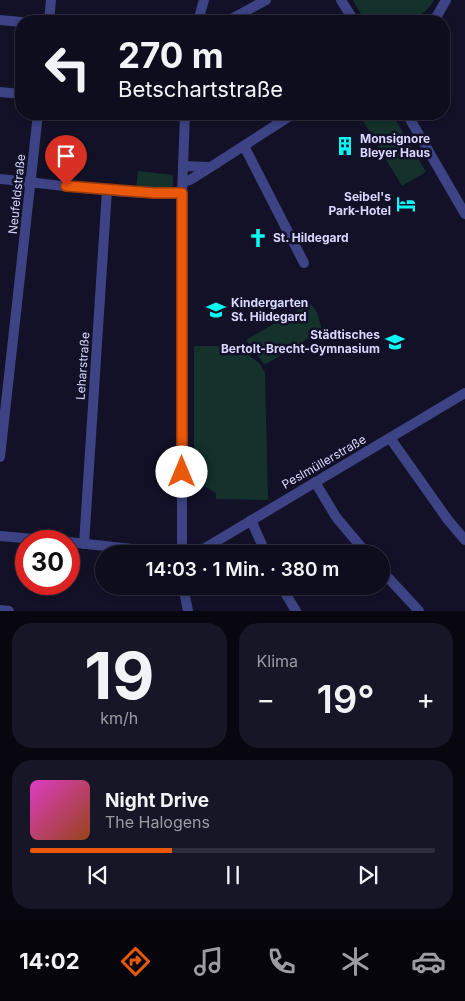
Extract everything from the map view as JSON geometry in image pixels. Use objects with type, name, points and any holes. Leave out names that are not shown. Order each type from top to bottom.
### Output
[{"type":"street","points":[[50,15],[51,0]]},
{"type":"street","points":[[200,15],[204,0]]},
{"type":"street","points":[[239,15],[266,0]]},
{"type":"street","points":[[341,0],[350,15]]},
{"type":"street","points":[[438,15],[446,0]]},
{"type":"street","points":[[0,20],[15,21]]},
{"type":"street","points":[[0,92],[15,93]]},
{"type":"street","name":"Neufeldstraße","points":[[0,457],[37,120]]},
{"type":"street","points":[[182,545],[182,193],[185,120]]},
{"type":"street","points":[[183,182],[210,168],[283,120]]},
{"type":"street","points":[[411,120],[464,208]]},
{"type":"street","points":[[244,146],[304,263]]},
{"type":"street","points":[[183,166],[210,168]]},
{"type":"street","points":[[0,179],[107,190],[182,193]]},
{"type":"street","name":"Leharstraße","points":[[84,544],[107,190]]},
{"type":"street","name":"Peslmüllerstraße","points":[[211,545],[465,393]]},
{"type":"street","points":[[390,438],[448,520],[465,540]]},
{"type":"street","points":[[315,482],[336,516],[360,545]]},
{"type":"street","points":[[251,520],[262,545]]},
{"type":"street","points":[[0,536],[15,537]]},
{"type":"street","points":[[80,543],[95,545]]},
{"type":"street","points":[[390,580],[419,611]]},
{"type":"street","points":[[185,595],[188,611]]},
{"type":"street","points":[[286,595],[296,611]]},
{"type":"street","points":[[0,610],[9,611]]},
{"type":"green space","points":[[353,0],[434,0],[421,15],[362,15]]},
{"type":"green space","points":[[363,120],[396,120],[426,172],[402,186]]},
{"type":"green space","points":[[138,171],[173,175],[173,186],[164,190],[136,189]]},
{"type":"green space","points":[[310,303],[317,312],[322,330],[264,364],[246,340]]},
{"type":"green space","points":[[194,346],[245,346],[245,352],[259,363],[265,372],[268,500],[216,499],[216,493],[204,486],[194,485]]},
{"type":"place","name":"Monsignore Bleyer Haus","points":[[345,146]]},
{"type":"place","name":"Seibel's Park-Hotel","points":[[406,204]]},
{"type":"place","name":"St. Hildegard","points":[[258,238]]},
{"type":"place","name":"Kindergarten St. Hildegard","points":[[216,310]]},
{"type":"place","name":"Städtisches Bertolt-Brecht-Gymnasium","points":[[395,342]]},
{"type":"route","points":[[66,186],[154,193],[182,193],[182,472]]}]
